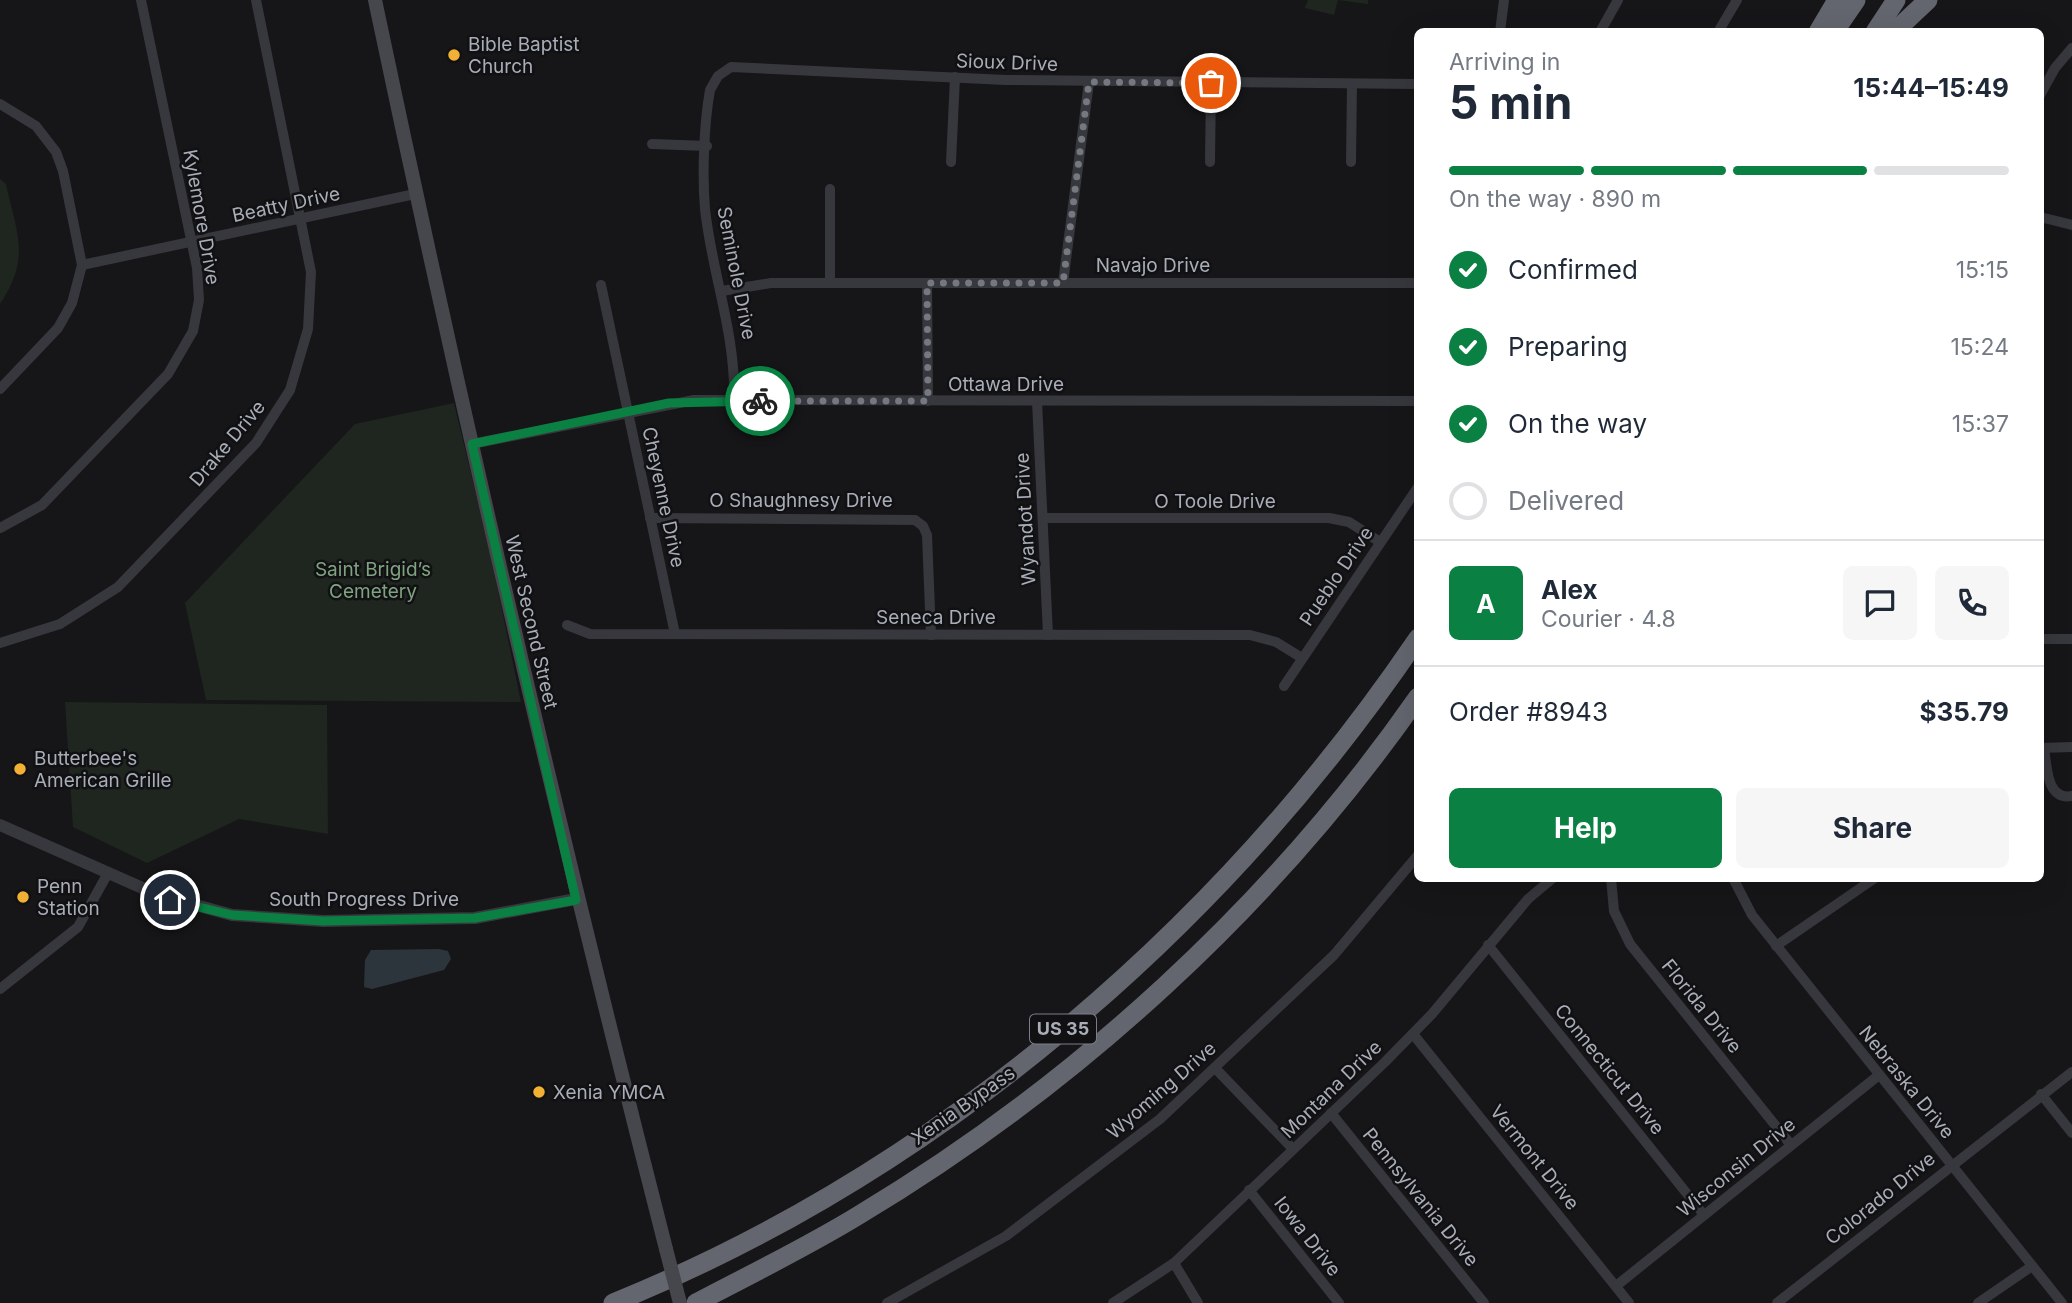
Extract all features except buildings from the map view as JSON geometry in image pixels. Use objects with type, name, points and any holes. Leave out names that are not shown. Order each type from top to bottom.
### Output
[{"type":"highway","points":[[1820,28],[1837,0]]},
{"type":"highway","points":[[1837,28],[1856,0]]},
{"type":"highway","points":[[1878,28],[1896,0]]},
{"type":"highway","points":[[1898,28],[1928,0]]},
{"type":"highway","name":"Xenia Bypass","points":[[612,1303],[722,1252],[839,1188],[960,1108],[1074,1021],[1202,902],[1289,807],[1350,731],[1414,643]]},
{"type":"highway","name":"Xenia Bypass","points":[[696,1303],[859,1215],[937,1165],[1033,1096],[1117,1028],[1222,929],[1298,848],[1414,702]]},
{"type":"main road","name":"West Second Street","points":[[375,0],[415,194],[576,900],[680,1303]]},
{"type":"street","name":"Kylemore Drive","points":[[0,528],[42,505],[178,360],[193,331],[198,308],[199,283],[193,242],[141,0]]},
{"type":"street","name":"Drake Drive","points":[[0,643],[60,624],[118,587],[246,454],[271,422],[299,367],[308,329],[311,272],[257,0]]},
{"type":"street","points":[[1500,28],[1504,0]]},
{"type":"street","points":[[1602,28],[1618,0]]},
{"type":"street","points":[[1720,28],[1737,0]]},
{"type":"street","points":[[2044,88],[2055,68],[2072,48]]},
{"type":"street","name":"Sioux Drive","points":[[723,72],[736,66],[1089,82],[1414,85]]},
{"type":"street","name":"Seminole Drive","points":[[723,72],[710,90],[705,208],[732,342],[734,400]]},
{"type":"street","points":[[951,162],[955,78]]},
{"type":"street","points":[[1063,283],[1089,82]]},
{"type":"street","points":[[1210,162],[1211,83]]},
{"type":"street","points":[[1351,162],[1352,84]]},
{"type":"street","points":[[0,104],[36,127],[56,152],[63,171],[82,265],[72,303],[58,328],[0,389]]},
{"type":"street","points":[[652,145],[707,146]]},
{"type":"street","points":[[830,189],[830,283]]},
{"type":"street","name":"Beatty Drive","points":[[82,265],[415,194]]},
{"type":"street","points":[[2044,218],[2072,225]]},
{"type":"street","name":"Navajo Drive","points":[[722,291],[771,283],[1414,283]]},
{"type":"street","points":[[927,283],[928,401]]},
{"type":"street","name":"Cheyenne Drive","points":[[601,285],[675,634]]},
{"type":"street","name":"Ottawa Drive","points":[[472,444],[684,401],[1414,401]]},
{"type":"street","name":"Wyandot Drive","points":[[1037,401],[1048,635]]},
{"type":"street","name":"Pueblo Drive","points":[[1284,685],[1414,493]]},
{"type":"street","name":"O Shaughnesy Drive","points":[[650,518],[915,520],[923,526],[927,535],[931,635]]},
{"type":"street","name":"O Toole Drive","points":[[1043,518],[1329,518],[1349,522],[1380,542]]},
{"type":"street","name":"Seneca Drive","points":[[567,625],[590,634],[1250,635],[1276,642],[1302,658]]},
{"type":"street","points":[[2044,639],[2072,639]]},
{"type":"street","points":[[2044,748],[2072,747]]},
{"type":"street","points":[[2044,758],[2049,784],[2057,793],[2072,796]]},
{"type":"street","name":"South Progress Drive","points":[[0,825],[156,894],[199,908],[279,920],[475,918],[576,900]]},
{"type":"street","name":"Wyoming Drive","points":[[887,1303],[1020,1227],[1160,1119],[1334,955],[1414,860]]},
{"type":"street","points":[[0,989],[78,927],[108,873]]},
{"type":"street","name":"Montana Drive","points":[[1113,1303],[1174,1263],[1413,1034],[1528,899],[1548,882]]},
{"type":"street","name":"Florida Drive","points":[[1611,882],[1614,911],[1630,943],[1791,1145]]},
{"type":"street","name":"Nebraska Drive","points":[[1736,882],[1752,915],[1776,946],[2062,1303]]},
{"type":"street","points":[[1776,946],[1869,882]]},
{"type":"street","name":"Connecticut Drive","points":[[1488,946],[1704,1215]]},
{"type":"street","name":"Vermont Drive","points":[[1413,1034],[1629,1303]]},
{"type":"street","points":[[1215,1068],[1293,1149]]},
{"type":"street","name":"Colorado Drive","points":[[1777,1303],[1950,1164],[2072,1072]]},
{"type":"street","name":"Wisconsin Drive","points":[[1616,1286],[1879,1075]]},
{"type":"street","points":[[2041,1094],[2072,1133]]},
{"type":"street","name":"Pennsylvania Drive","points":[[1331,1113],[1484,1303]]},
{"type":"street","name":"Iowa Drive","points":[[1249,1190],[1339,1303]]},
{"type":"street","points":[[1174,1263],[1198,1303]]},
{"type":"street","points":[[1978,1303],[2032,1266]]},
{"type":"green space","points":[[1308,0],[1338,0],[1334,15],[1305,8]]},
{"type":"green space","points":[[1338,0],[1368,0],[1368,4]]},
{"type":"green space","points":[[0,179],[6,184],[19,246],[16,273],[0,304]]},
{"type":"green space","name":"Saint Brigid’s Cemetery","points":[[454,403],[491,557],[521,702],[206,700],[185,603],[355,424]]},
{"type":"green space","points":[[65,702],[327,705],[328,834],[239,819],[147,863],[73,827]]},
{"type":"shaded area","points":[[371,950],[448,951],[451,959],[444,970],[372,989],[364,987],[365,960]]},
{"type":"way so far","points":[[760,401],[928,401],[927,283],[1063,283],[1089,82],[1211,83]]},
{"type":"place","name":"Bible Baptist Church","points":[[454,55]]},
{"type":"place","name":"Butterbee's American Grille","points":[[20,769]]},
{"type":"place","name":"Penn Station","points":[[23,897]]},
{"type":"place","name":"Xenia YMCA","points":[[539,1092]]},
{"type":"route","points":[[170,900],[232,915],[323,921],[475,918],[576,900],[472,444],[669,403],[694,400],[760,401]]}]
